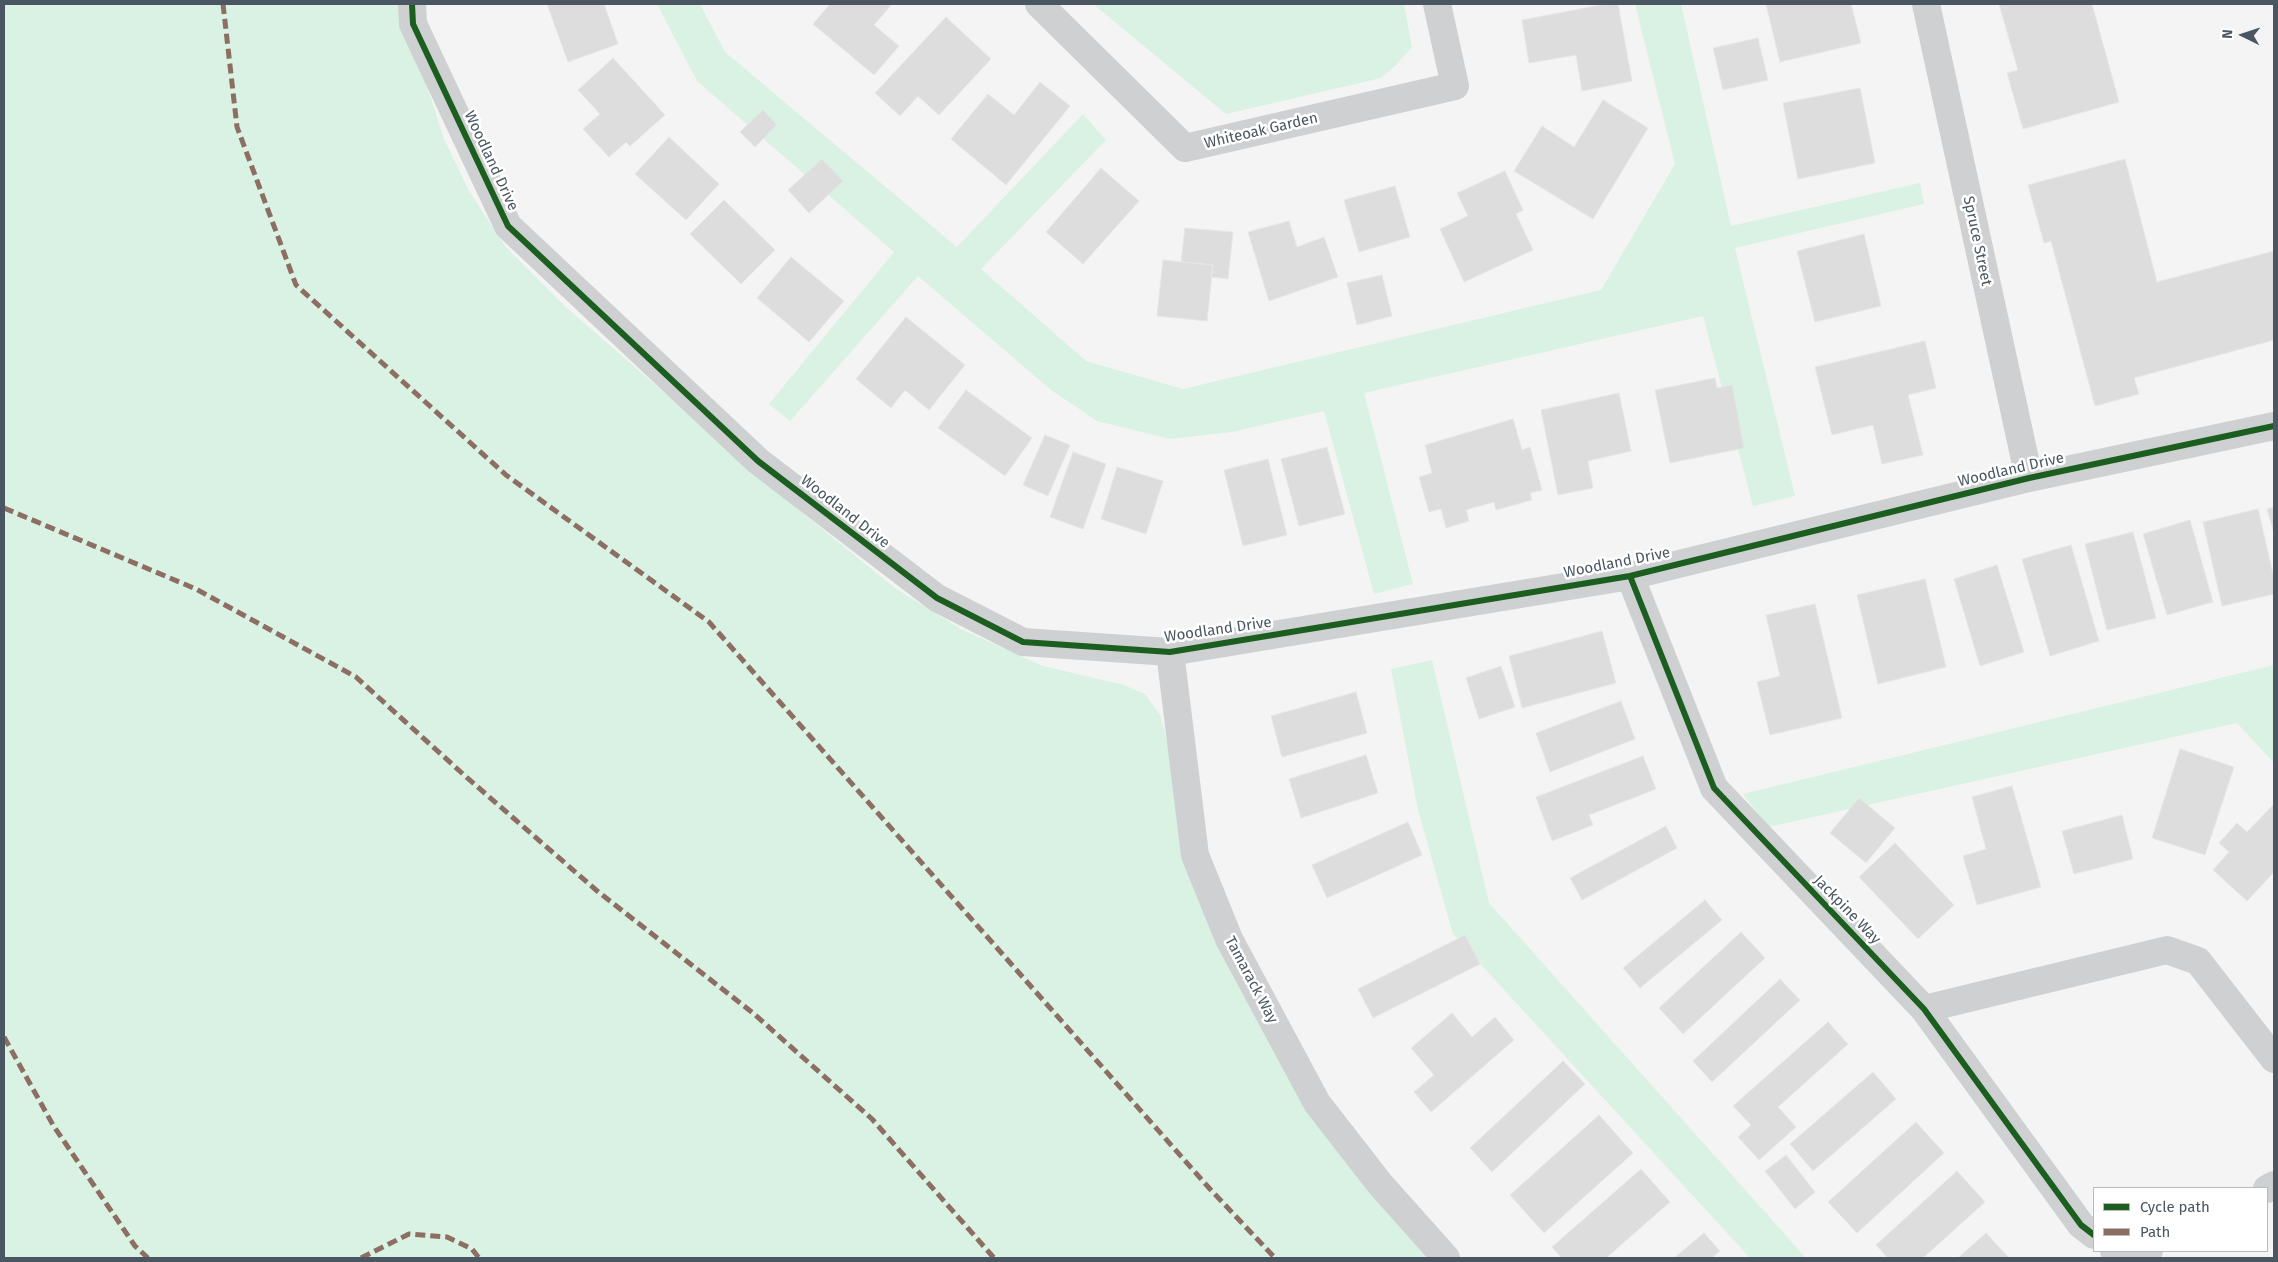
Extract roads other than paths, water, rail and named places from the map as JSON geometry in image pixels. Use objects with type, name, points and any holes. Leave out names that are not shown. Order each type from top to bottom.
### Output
[{"type":"street","name":"Woodland Drive","points":[[412,4],[413,24],[508,226],[758,460],[937,598],[1022,642],[1170,652],[1630,576],[2029,478],[2274,426]]},
{"type":"street","name":"Whiteoak Garden","points":[[1039,4],[1185,148],[1455,86],[1437,4]]},
{"type":"street","name":"Spruce Street","points":[[1926,4],[2029,478]]},
{"type":"street","name":"Jackpine Way","points":[[1630,576],[1714,788],[1924,1009],[2081,1225],[2093,1234]]},
{"type":"street","name":"Tamarack Way","points":[[1170,652],[1195,855],[1229,939],[1317,1103],[1380,1184],[1446,1258]]},
{"type":"street","points":[[1924,1009],[2167,950],[2198,961],[2274,1059]]},
{"type":"street","points":[[2115,1252],[2120,1256],[2143,1252]]}]
